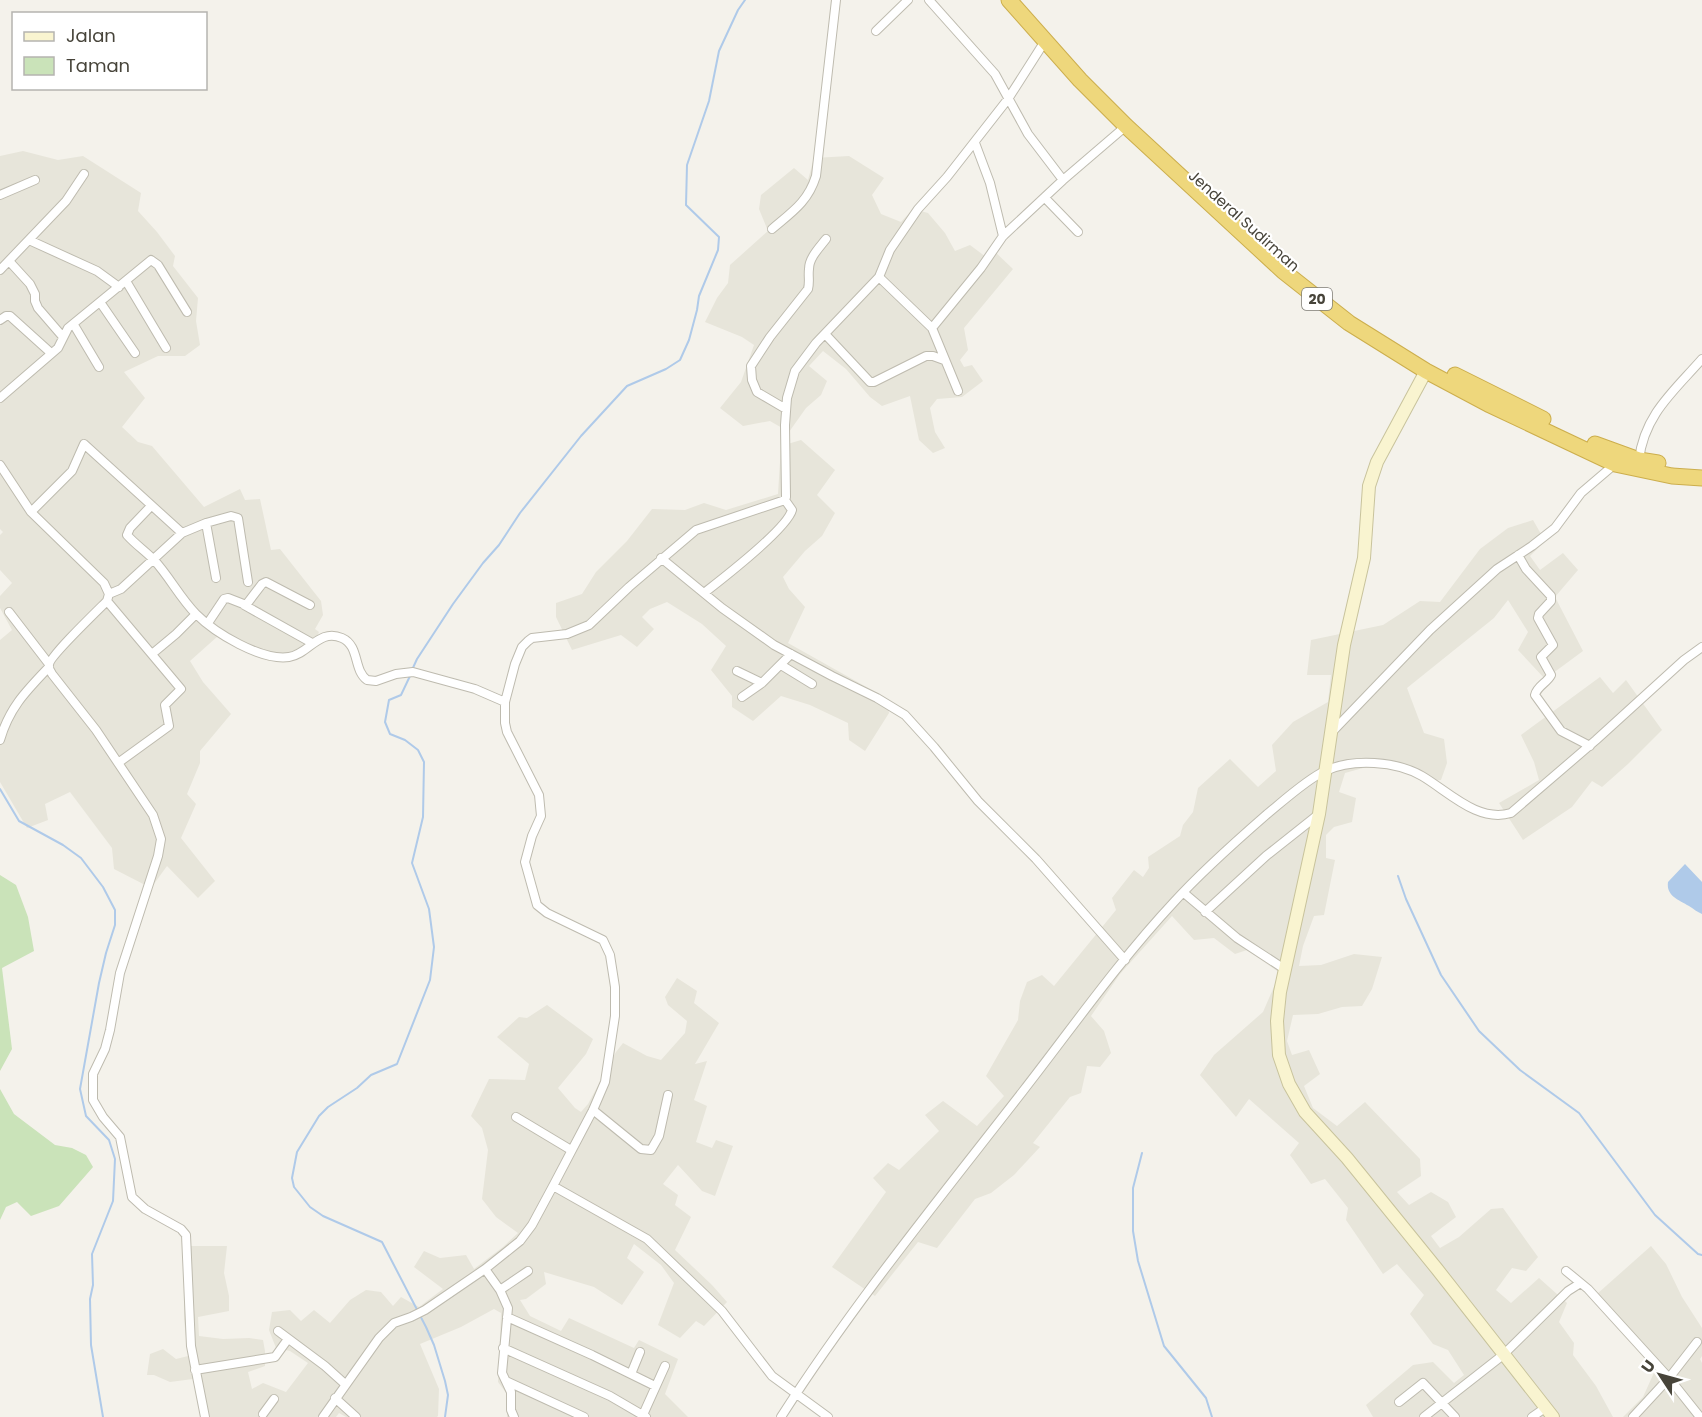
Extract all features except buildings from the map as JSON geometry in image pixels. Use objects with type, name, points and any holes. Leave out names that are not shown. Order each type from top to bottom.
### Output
[{"type":"highway","name":"20","points":[[1009,0],[1126,126],[1260,250],[1349,323],[1426,371],[1488,405],[1615,464],[1672,476],[1702,478]]},
{"type":"highway","name":"Jenderal Sudirman","points":[[1022,0],[1133,119],[1289,264],[1355,315],[1431,363],[1611,451],[1639,460],[1702,468]]},
{"type":"street","points":[[772,229],[805,200],[811,192],[816,176],[836,0]]},
{"type":"street","points":[[876,31],[908,0]]},
{"type":"street","points":[[929,0],[995,74],[1028,134],[1064,180]]},
{"type":"street","points":[[704,593],[769,538],[790,515],[792,510],[785,500],[784,438],[789,389],[795,371],[825,334],[879,277],[890,250],[918,209],[947,177],[1008,99],[1045,41]]},
{"type":"street","points":[[932,328],[981,268],[1003,236],[1126,126]]},
{"type":"street","points":[[975,142],[990,183],[1003,236]]},
{"type":"street","points":[[63,337],[38,308],[30,284],[3,264],[66,201],[84,174]]},
{"type":"street","points":[[0,195],[35,180]]},
{"type":"street","points":[[1045,198],[1078,232]]},
{"type":"street","points":[[786,409],[754,388],[752,366],[770,337],[808,289],[811,280],[808,267],[826,239]]},
{"type":"street","points":[[29,240],[97,271],[118,287]]},
{"type":"street","points":[[0,398],[60,345],[67,330],[148,262],[154,261],[187,312]]},
{"type":"street","points":[[879,277],[932,328],[958,392]]},
{"type":"street","points":[[126,280],[166,348]]},
{"type":"street","points":[[100,302],[135,353]]},
{"type":"street","points":[[0,320],[10,316],[51,352]]},
{"type":"street","points":[[74,325],[99,367]]},
{"type":"street","points":[[825,334],[870,382],[926,356],[944,360]]},
{"type":"street","points":[[1639,460],[1644,434],[1651,419],[1702,359]]},
{"type":"street","points":[[1426,371],[1377,462],[1368,486],[1364,558],[1344,645],[1319,814],[1280,992],[1277,1028],[1279,1055],[1289,1084],[1305,1112],[1347,1158],[1549,1412],[1532,1417]]},
{"type":"street","points":[[31,512],[72,471],[84,444],[182,533]]},
{"type":"street","points":[[1331,733],[1430,630],[1497,569],[1555,528],[1581,493],[1615,464]]},
{"type":"street","points":[[1,469],[31,512],[104,582],[108,597],[181,689],[165,707],[169,726],[118,763]]},
{"type":"street","points":[[322,1417],[379,1338],[394,1323],[424,1310],[485,1269],[520,1241],[532,1225],[593,1110],[607,1074],[615,1016],[615,987],[610,955],[603,940],[547,913],[537,905],[525,862],[532,836],[541,816],[541,805],[539,795],[505,728],[505,702],[515,664],[524,644],[532,638],[574,633],[590,625],[661,558],[696,530],[785,500]]},
{"type":"street","points":[[151,506],[130,528],[127,535],[154,560],[196,614],[241,645],[273,656],[292,656],[326,636],[341,638],[352,647],[363,678],[370,681],[411,672],[475,689],[505,702]]},
{"type":"street","points":[[0,740],[8,716],[22,695],[108,597],[121,589],[182,533],[206,522],[231,516],[238,518],[248,582]]},
{"type":"street","points":[[206,522],[216,578]]},
{"type":"street","points":[[1518,555],[1526,569],[1551,596],[1551,601],[1538,618],[1553,645],[1542,657],[1551,675],[1535,695],[1562,731],[1590,746]]},
{"type":"street","points":[[661,558],[769,642],[905,715],[978,801],[1036,859],[1125,960]]},
{"type":"street","points":[[244,605],[266,582],[310,605]]},
{"type":"street","points":[[208,622],[224,599],[228,598],[312,643]]},
{"type":"street","points":[[9,612],[153,815],[161,839],[158,856],[120,973],[105,1049],[93,1074],[93,1100],[103,1117],[120,1137],[132,1197],[146,1209],[181,1229],[186,1235],[189,1327],[205,1417]]},
{"type":"street","points":[[152,654],[196,614]]},
{"type":"street","points":[[781,1417],[882,1273],[1125,960],[1184,893],[1245,833],[1325,771],[1362,764],[1397,766],[1422,776],[1478,812],[1498,816],[1511,813],[1590,746],[1684,660],[1702,647]]},
{"type":"street","points":[[742,697],[762,683],[791,654]]},
{"type":"street","points":[[781,664],[812,684]]},
{"type":"street","points":[[737,671],[762,683]]},
{"type":"street","points":[[1205,912],[1266,856],[1319,814]]},
{"type":"street","points":[[1184,893],[1237,938],[1286,970]]},
{"type":"street","points":[[593,1110],[640,1149],[651,1150],[659,1136],[668,1095]]},
{"type":"street","points":[[516,1117],[571,1150]]},
{"type":"street","points":[[553,1186],[647,1239],[722,1311],[772,1376],[797,1392],[828,1417]]},
{"type":"street","points":[[485,1269],[507,1301],[502,1373],[511,1392],[511,1410],[514,1417]]},
{"type":"street","points":[[1566,1270],[1587,1289],[1669,1378],[1700,1417]]},
{"type":"street","points":[[500,1290],[528,1271]]},
{"type":"street","points":[[1424,1417],[1503,1354],[1568,1291],[1579,1284]]},
{"type":"street","points":[[507,1317],[655,1386]]},
{"type":"street","points":[[278,1332],[325,1366],[345,1384]]},
{"type":"street","points":[[195,1370],[275,1357],[288,1339]]},
{"type":"street","points":[[1633,1417],[1669,1378],[1697,1342]]},
{"type":"street","points":[[503,1348],[610,1396],[644,1416],[665,1366]]},
{"type":"street","points":[[631,1374],[640,1352]]},
{"type":"street","points":[[505,1381],[584,1417]]},
{"type":"street","points":[[1399,1402],[1424,1383],[1455,1417]]},
{"type":"street","points":[[335,1398],[356,1417]]},
{"type":"street","points":[[264,1416],[274,1399]]},
{"type":"shaded area","points":[[23,151],[58,160],[83,156],[141,193],[138,211],[175,256],[173,266],[198,298],[196,321],[200,345],[185,356],[158,356],[124,372],[145,398],[122,427],[138,442],[152,446],[204,507],[240,489],[245,500],[260,499],[271,550],[280,549],[321,601],[323,615],[315,629],[319,632],[311,650],[285,661],[269,661],[218,636],[190,661],[203,682],[231,714],[200,751],[200,763],[187,794],[196,804],[181,838],[215,881],[198,898],[167,866],[151,888],[114,869],[112,848],[70,792],[45,804],[48,820],[27,828],[0,782],[0,640],[12,630],[0,608],[0,596],[12,583],[0,570],[0,535],[3,532],[0,529],[0,156]]},
{"type":"shaded area","points":[[849,156],[884,178],[872,195],[881,214],[901,222],[913,209],[928,213],[945,233],[955,251],[970,245],[986,257],[992,249],[1013,269],[964,328],[968,350],[960,360],[964,367],[972,365],[983,381],[962,397],[937,399],[930,408],[935,432],[945,448],[933,453],[919,440],[910,396],[882,406],[870,397],[846,369],[823,351],[809,366],[827,381],[821,395],[806,408],[789,432],[770,421],[743,426],[720,408],[741,382],[754,345],[742,337],[705,322],[717,298],[728,283],[730,265],[768,231],[759,209],[761,195],[794,168],[808,180],[814,158]]},
{"type":"shaded area","points":[[801,440],[835,470],[817,495],[835,513],[822,536],[805,551],[783,577],[789,589],[805,607],[788,643],[886,698],[889,713],[865,751],[849,740],[848,723],[810,705],[781,696],[753,721],[732,707],[732,696],[711,670],[726,646],[702,624],[667,602],[650,609],[642,617],[654,629],[637,647],[621,635],[572,650],[556,617],[556,603],[582,594],[596,572],[627,541],[652,509],[685,510],[704,503],[726,510],[778,494],[781,446]]},
{"type":"shaded area","points":[[1533,520],[1545,541],[1530,556],[1540,570],[1563,553],[1578,570],[1555,597],[1583,651],[1545,679],[1518,650],[1528,632],[1508,600],[1494,618],[1407,688],[1424,733],[1444,739],[1447,763],[1441,780],[1431,781],[1405,766],[1363,768],[1345,773],[1339,792],[1356,798],[1352,822],[1334,827],[1326,835],[1326,858],[1335,860],[1324,915],[1314,916],[1303,946],[1299,966],[1321,965],[1354,954],[1382,957],[1372,989],[1362,1006],[1342,1007],[1318,1014],[1293,1015],[1287,1041],[1292,1055],[1309,1050],[1320,1074],[1304,1086],[1313,1108],[1337,1126],[1365,1102],[1420,1159],[1421,1176],[1397,1192],[1409,1205],[1431,1192],[1448,1202],[1456,1217],[1431,1236],[1440,1248],[1459,1237],[1491,1209],[1503,1208],[1538,1257],[1526,1271],[1512,1268],[1496,1290],[1511,1303],[1539,1278],[1567,1303],[1559,1322],[1574,1343],[1573,1355],[1596,1386],[1613,1417],[1373,1417],[1366,1405],[1413,1365],[1433,1362],[1454,1383],[1464,1375],[1448,1350],[1433,1344],[1410,1314],[1424,1295],[1397,1264],[1383,1274],[1346,1220],[1348,1208],[1325,1179],[1311,1184],[1290,1155],[1299,1143],[1249,1099],[1236,1117],[1200,1075],[1214,1055],[1263,1012],[1280,973],[1247,950],[1235,954],[1214,938],[1194,940],[1172,916],[1120,974],[1091,1016],[1104,1031],[1111,1053],[1100,1067],[1087,1066],[1081,1093],[1070,1097],[1033,1143],[1040,1147],[1014,1175],[991,1193],[975,1199],[937,1248],[918,1242],[875,1296],[832,1267],[886,1192],[873,1178],[888,1163],[899,1170],[939,1131],[925,1115],[943,1101],[977,1126],[1004,1096],[986,1076],[1018,1020],[1020,1001],[1027,982],[1042,975],[1054,986],[1116,910],[1112,898],[1134,870],[1143,877],[1149,868],[1148,857],[1180,836],[1183,825],[1193,812],[1198,788],[1230,759],[1258,787],[1276,771],[1272,745],[1293,722],[1328,702],[1331,675],[1307,675],[1311,640],[1383,625],[1420,601],[1440,602],[1480,549],[1508,528]]},
{"type":"shaded area","points":[[1600,677],[1613,693],[1626,680],[1662,730],[1602,787],[1592,781],[1572,807],[1523,840],[1499,803],[1539,780],[1534,762],[1521,735]]},
{"type":"shaded area","points":[[677,978],[697,991],[694,1003],[719,1023],[695,1064],[707,1061],[694,1100],[707,1106],[696,1142],[712,1148],[716,1140],[733,1146],[715,1196],[702,1191],[678,1165],[663,1184],[678,1195],[675,1205],[691,1217],[675,1250],[727,1302],[704,1326],[696,1321],[680,1338],[658,1325],[674,1283],[661,1265],[634,1244],[627,1258],[644,1272],[622,1305],[594,1287],[544,1272],[546,1284],[526,1299],[520,1300],[530,1316],[561,1331],[569,1318],[634,1348],[639,1340],[678,1359],[665,1394],[688,1417],[507,1417],[507,1394],[498,1382],[501,1313],[494,1309],[461,1327],[420,1344],[439,1389],[437,1417],[346,1417],[339,1413],[336,1417],[202,1417],[193,1379],[170,1382],[154,1375],[147,1375],[150,1354],[163,1349],[176,1359],[188,1356],[184,1319],[184,1246],[227,1246],[224,1273],[229,1296],[229,1311],[198,1317],[199,1336],[263,1340],[265,1366],[248,1372],[252,1389],[263,1383],[286,1392],[308,1363],[290,1351],[276,1348],[269,1330],[272,1312],[290,1310],[301,1321],[314,1310],[330,1323],[350,1300],[366,1290],[381,1292],[393,1306],[401,1297],[419,1307],[443,1289],[414,1267],[424,1251],[440,1258],[466,1255],[474,1269],[518,1233],[496,1217],[482,1199],[488,1150],[482,1128],[471,1116],[489,1079],[525,1080],[529,1064],[497,1037],[519,1017],[527,1018],[547,1005],[593,1039],[586,1054],[558,1088],[581,1112],[588,1104],[623,1043],[647,1056],[661,1060],[685,1033],[687,1021],[668,1005],[665,997]]},
{"type":"shaded area","points":[[1651,1246],[1666,1264],[1682,1297],[1702,1328],[1702,1356],[1700,1359],[1702,1363],[1702,1417],[1623,1417],[1643,1397],[1657,1366],[1597,1294]]},
{"type":"green space","points":[[0,875],[16,885],[28,917],[34,951],[2,968],[12,1049],[0,1071]]},
{"type":"green space","points":[[0,1089],[14,1114],[55,1145],[72,1148],[86,1155],[93,1167],[59,1206],[31,1216],[17,1202],[6,1207],[0,1220]]},
{"type":"water","points":[[1685,864],[1702,882],[1702,914],[1677,899],[1669,891],[1668,882]]},
{"type":"waterway","points":[[412,670],[453,604],[499,545],[520,513],[581,436],[627,386],[666,369],[680,360],[689,340],[699,296],[718,250],[719,237],[686,205],[687,165],[709,101],[719,51],[745,0]]},
{"type":"waterway","points":[[410,676],[401,695],[389,700],[385,722],[390,734],[405,740],[418,750],[424,762],[423,817],[412,863],[429,909],[434,947],[430,980],[397,1064],[371,1075],[319,1116],[297,1152],[292,1178],[294,1187],[310,1207],[323,1216],[382,1242],[434,1345],[448,1395],[445,1417]]},
{"type":"waterway","points":[[0,789],[19,821],[63,845],[81,858],[103,887],[115,910],[115,925],[99,983],[80,1089],[86,1116],[109,1140],[115,1159],[113,1201],[92,1254],[91,1345],[103,1417]]},
{"type":"waterway","points":[[1398,876],[1406,899],[1441,975],[1479,1031],[1520,1070],[1579,1113],[1655,1215],[1698,1254],[1702,1255]]},
{"type":"waterway","points":[[1142,1153],[1133,1188],[1133,1231],[1138,1261],[1164,1346],[1206,1398],[1212,1417]]}]
